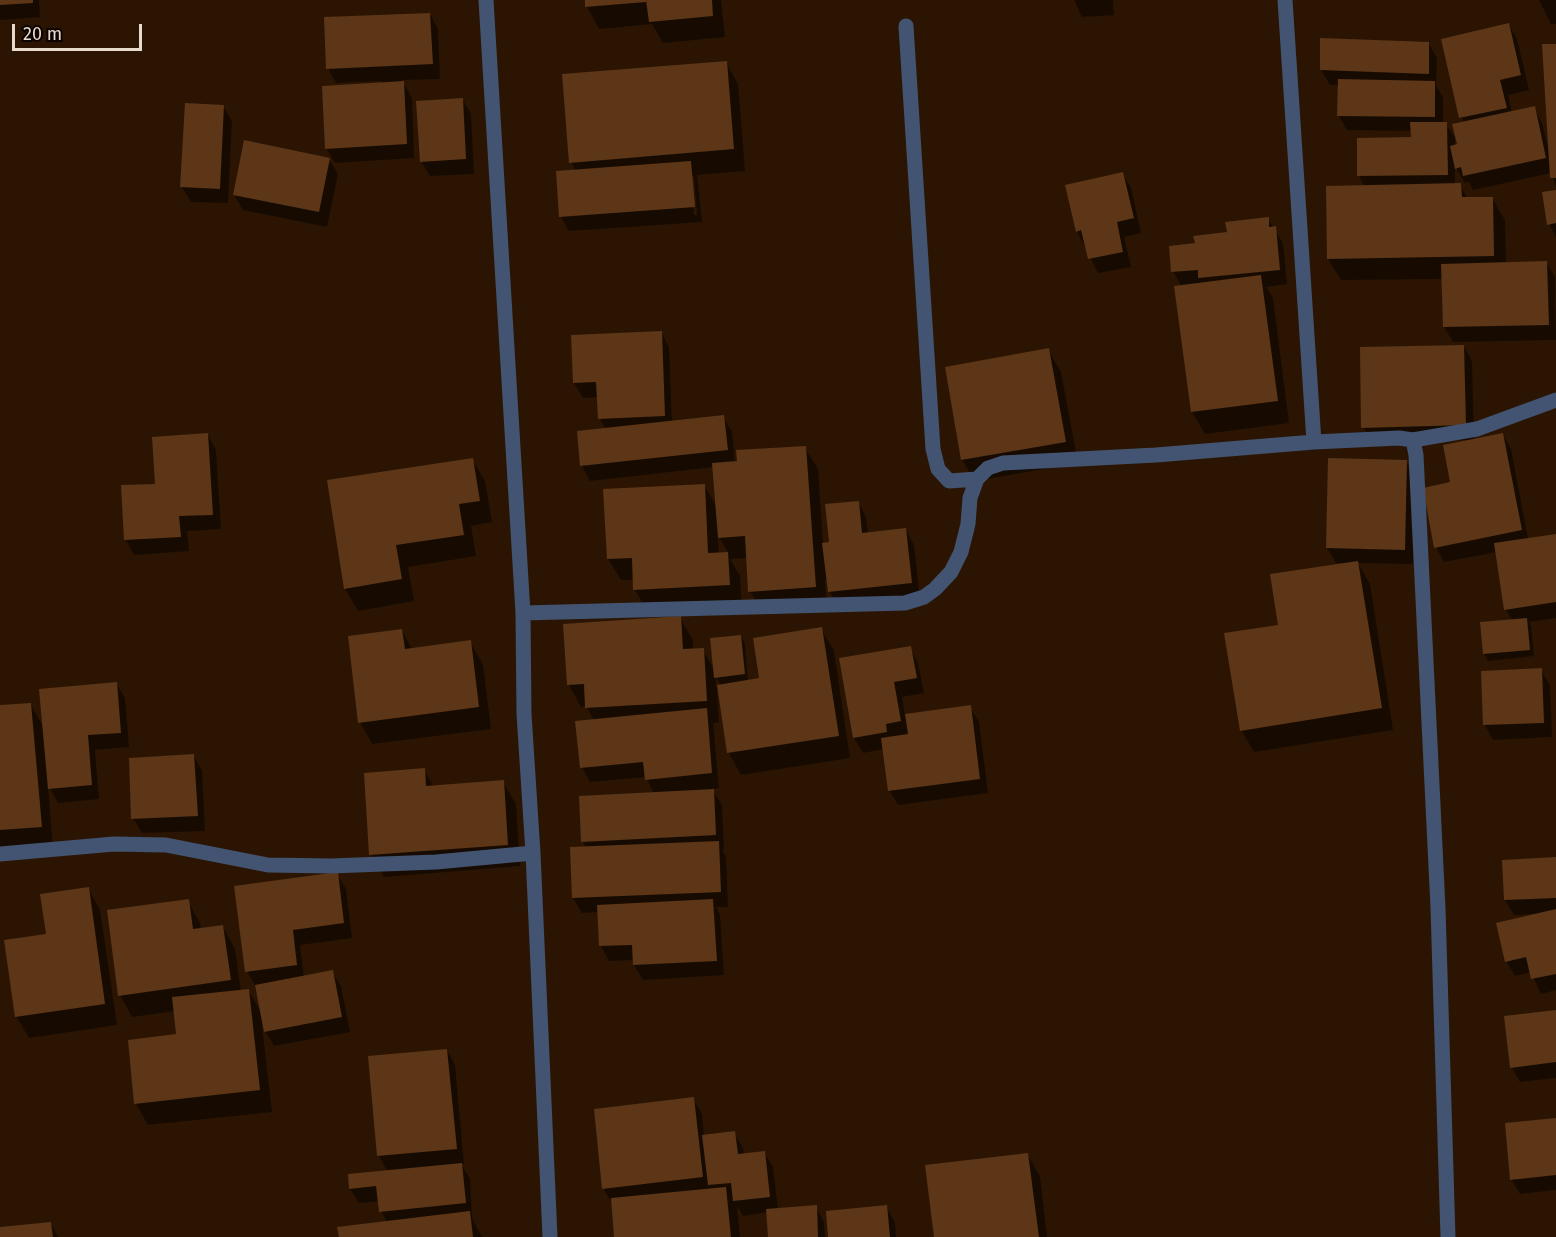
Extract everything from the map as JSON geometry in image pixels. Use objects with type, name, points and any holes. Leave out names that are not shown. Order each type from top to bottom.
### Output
[{"type":"street","points":[[486,0],[523,613],[524,714],[533,853],[550,1237]]},
{"type":"street","points":[[1285,0],[1314,442]]},
{"type":"street","points":[[906,26],[933,449],[938,469],[949,481],[977,479]]},
{"type":"street","points":[[523,613],[905,603],[924,597],[951,572],[961,552],[968,524],[970,498],[977,479],[988,468],[1003,463],[1156,455],[1314,442],[1399,438],[1413,440],[1477,429],[1556,400]]},
{"type":"street","points":[[1413,440],[1416,455],[1438,908],[1449,1237]]},
{"type":"street","points":[[0,854],[114,844],[166,845],[268,864],[331,866],[436,862],[533,853]]},
{"type":"building","points":[[0,0],[33,0],[33,3],[0,5]]},
{"type":"building","points":[[585,0],[646,0],[646,2],[585,7]]},
{"type":"building","points":[[646,0],[712,0],[713,16],[649,22]]},
{"type":"building","points":[[430,13],[433,64],[326,69],[324,17]]},
{"type":"building","points":[[1509,23],[1521,75],[1500,80],[1507,108],[1459,118],[1441,39]]},
{"type":"building","points":[[1320,38],[1429,42],[1429,74],[1320,70]]},
{"type":"building","points":[[1542,44],[1556,44],[1556,178],[1550,178]]},
{"type":"building","points":[[727,61],[734,149],[569,163],[562,74]]},
{"type":"building","points":[[1338,79],[1435,81],[1435,117],[1337,116]]},
{"type":"building","points":[[404,81],[407,144],[325,149],[322,86]]},
{"type":"building","points":[[463,98],[466,159],[420,162],[416,101]]},
{"type":"building","points":[[185,103],[224,105],[220,189],[180,187]]},
{"type":"building","points":[[1535,106],[1546,158],[1463,176],[1461,167],[1455,169],[1450,146],[1457,144],[1452,124]]},
{"type":"building","points":[[1410,122],[1447,122],[1448,175],[1357,176],[1357,138],[1411,137]]},
{"type":"building","points":[[244,140],[330,158],[319,212],[233,195]]},
{"type":"building","points":[[691,161],[695,207],[559,217],[556,171]]},
{"type":"building","points":[[1123,172],[1134,218],[1117,222],[1123,252],[1088,259],[1081,230],[1076,232],[1065,185]]},
{"type":"building","points":[[1461,183],[1462,197],[1493,197],[1494,256],[1327,259],[1326,186]]},
{"type":"building","points":[[1556,190],[1556,223],[1547,225],[1542,192]]},
{"type":"building","points":[[1269,217],[1269,227],[1276,226],[1280,270],[1198,278],[1198,270],[1171,272],[1169,246],[1195,243],[1193,236],[1227,232],[1225,222]]},
{"type":"building","points":[[1547,261],[1549,325],[1443,327],[1441,264]]},
{"type":"building","points":[[1261,275],[1278,401],[1191,412],[1174,286]]},
{"type":"building","points":[[662,331],[665,416],[598,419],[596,382],[573,383],[571,335]]},
{"type":"building","points":[[1464,345],[1466,425],[1361,428],[1360,347]]},
{"type":"building","points":[[1049,348],[1066,442],[961,460],[945,367]]},
{"type":"building","points":[[724,415],[728,450],[580,466],[577,431]]},
{"type":"building","points":[[208,433],[213,515],[179,516],[181,537],[124,540],[121,485],[155,484],[152,437]]},
{"type":"building","points":[[1503,433],[1522,530],[1434,548],[1423,488],[1450,482],[1443,445]]},
{"type":"building","points":[[806,446],[816,587],[748,592],[745,536],[718,538],[712,463],[737,461],[736,450]]},
{"type":"building","points":[[473,458],[480,501],[459,504],[464,535],[396,545],[402,579],[344,589],[327,480]]},
{"type":"building","points":[[1328,458],[1407,460],[1405,550],[1326,548]]},
{"type":"building","points":[[705,484],[708,553],[728,552],[730,585],[633,590],[632,558],[607,559],[603,489]]},
{"type":"building","points":[[859,501],[862,533],[906,528],[912,583],[828,592],[822,543],[829,542],[825,504]]},
{"type":"building","points":[[1556,534],[1556,602],[1504,610],[1494,543]]},
{"type":"building","points":[[1358,561],[1382,708],[1240,731],[1224,633],[1278,625],[1270,574]]},
{"type":"building","points":[[681,616],[683,649],[704,648],[707,701],[585,708],[584,684],[567,685],[563,624]]},
{"type":"building","points":[[1527,618],[1530,650],[1483,654],[1480,622]]},
{"type":"building","points":[[822,627],[839,736],[727,753],[717,685],[759,678],[753,638]]},
{"type":"building","points":[[402,629],[405,649],[471,640],[479,707],[358,723],[348,636]]},
{"type":"building","points":[[741,635],[745,674],[714,678],[710,638]]},
{"type":"building","points":[[911,646],[917,678],[894,682],[901,721],[886,724],[887,732],[853,738],[839,658]]},
{"type":"building","points":[[1542,668],[1544,723],[1483,725],[1481,671]]},
{"type":"building","points":[[117,682],[121,733],[88,735],[92,785],[48,789],[39,689]]},
{"type":"building","points":[[31,703],[42,827],[0,830],[0,705]]},
{"type":"building","points":[[971,705],[980,779],[888,791],[881,738],[908,734],[905,714]]},
{"type":"building","points":[[707,708],[712,773],[645,780],[643,762],[580,768],[575,721]]},
{"type":"building","points":[[194,754],[198,816],[131,819],[129,758]]},
{"type":"building","points":[[425,768],[426,786],[504,780],[508,845],[369,855],[364,773]]},
{"type":"building","points":[[714,789],[716,835],[581,842],[579,796]]},
{"type":"building","points":[[719,841],[721,892],[572,898],[570,847]]},
{"type":"building","points":[[1556,857],[1556,898],[1504,900],[1502,860]]},
{"type":"building","points":[[338,872],[344,923],[293,930],[297,965],[245,972],[234,886]]},
{"type":"building","points":[[89,887],[105,1004],[15,1017],[4,940],[46,934],[40,894]]},
{"type":"building","points":[[189,899],[193,929],[223,925],[231,980],[118,996],[107,910]]},
{"type":"building","points":[[713,899],[717,961],[633,965],[632,945],[599,946],[597,905]]},
{"type":"building","points":[[1556,909],[1556,974],[1531,979],[1526,957],[1505,962],[1496,923]]},
{"type":"building","points":[[333,970],[342,1017],[264,1032],[255,985]]},
{"type":"building","points":[[249,989],[260,1090],[134,1104],[128,1040],[176,1034],[172,997]]},
{"type":"building","points":[[1556,1010],[1556,1062],[1510,1068],[1504,1016]]},
{"type":"building","points":[[447,1049],[457,1149],[377,1156],[368,1056]]},
{"type":"building","points":[[694,1097],[703,1177],[602,1189],[594,1109]]},
{"type":"building","points":[[1556,1118],[1556,1175],[1510,1180],[1505,1123]]},
{"type":"building","points":[[735,1131],[738,1154],[765,1151],[770,1197],[733,1201],[731,1183],[708,1185],[702,1135]]},
{"type":"building","points":[[1028,1153],[1039,1237],[934,1237],[925,1165]]},
{"type":"building","points":[[462,1163],[466,1203],[379,1212],[376,1186],[349,1189],[348,1174]]},
{"type":"building","points":[[726,1187],[731,1237],[614,1237],[611,1198]]},
{"type":"building","points":[[817,1205],[818,1237],[768,1237],[766,1209]]},
{"type":"building","points":[[887,1205],[890,1237],[828,1237],[826,1211]]},
{"type":"building","points":[[470,1211],[473,1237],[339,1237],[337,1227]]},
{"type":"building","points":[[51,1222],[53,1237],[0,1237],[0,1227]]}]
